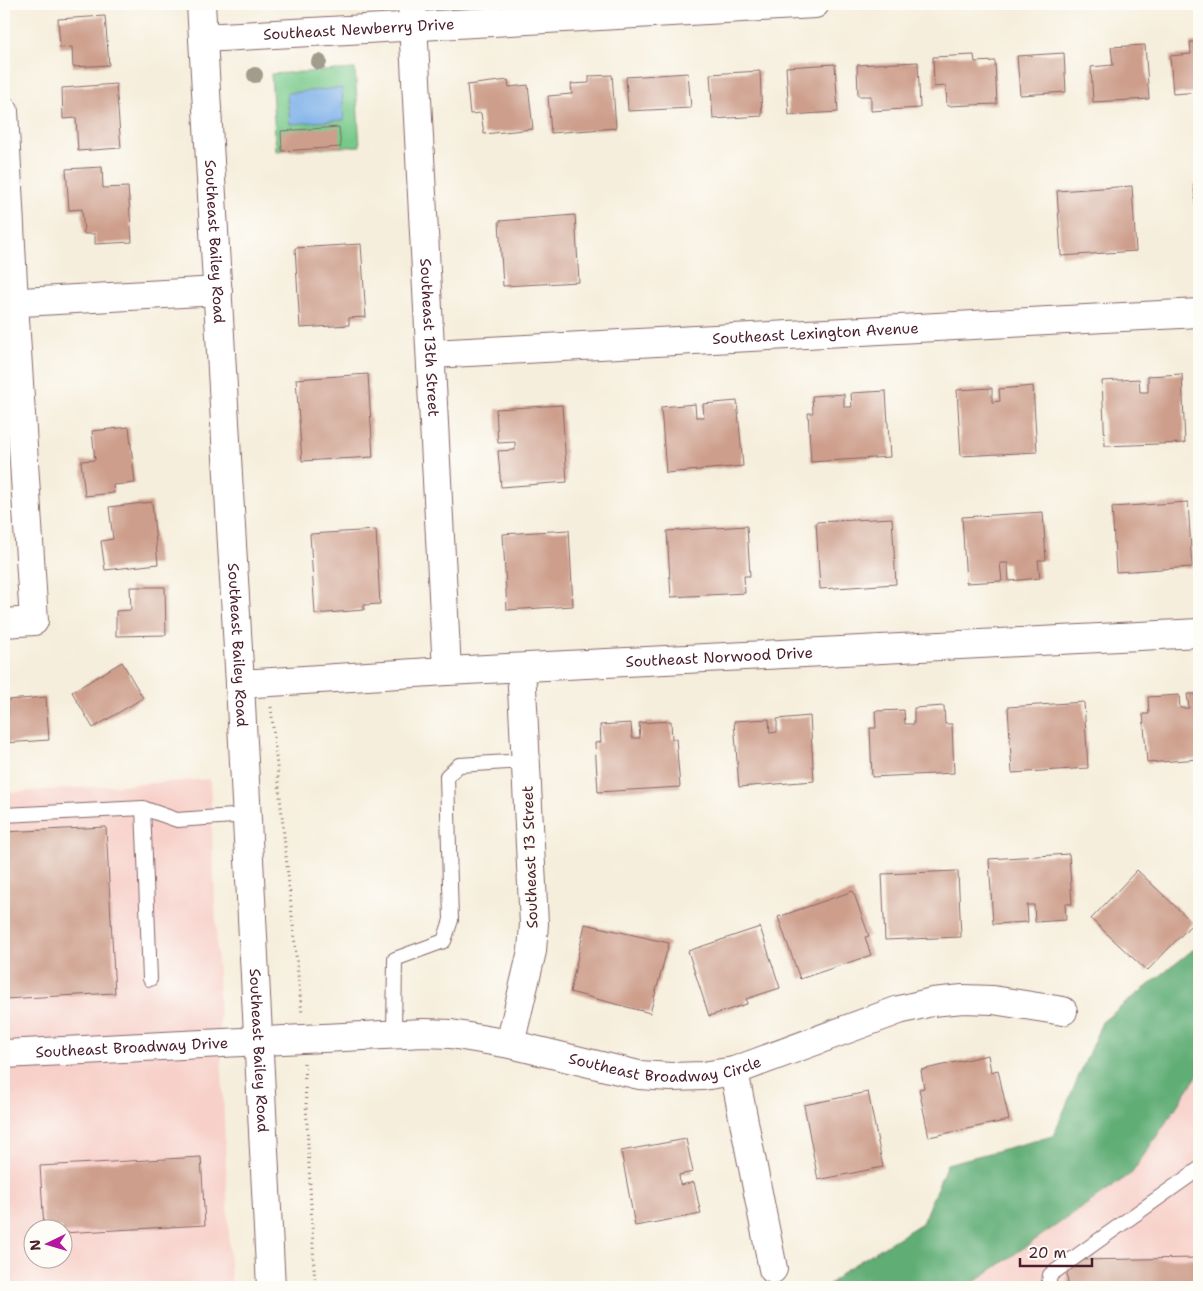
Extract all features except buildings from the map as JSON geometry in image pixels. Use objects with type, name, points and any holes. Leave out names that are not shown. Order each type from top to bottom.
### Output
[{"type":"street","name":"Southeast Bailey Road","points":[[201,4],[240,684],[271,1287]]},
{"type":"street","name":"Southeast Newberry Drive","points":[[203,38],[413,15],[815,4]]},
{"type":"street","name":"Southeast 13th Street","points":[[413,15],[447,671]]},
{"type":"street","points":[[4,112],[9,303],[34,621],[4,623]]},
{"type":"street","points":[[9,303],[218,291]]},
{"type":"street","name":"Southeast Lexington Avenue","points":[[431,354],[1199,314]]},
{"type":"street","name":"Southeast Norwood Drive","points":[[240,684],[447,671],[1199,633]]},
{"type":"street","name":"Southeast 13 Street","points":[[510,1044],[532,951],[534,924],[521,668]]},
{"type":"street","name":"Southeast Broadway Circle","points":[[259,1041],[394,1034],[451,1034],[510,1044],[639,1075],[671,1078],[704,1076],[734,1071],[899,1010],[932,1002],[963,999],[992,1000],[1063,1011]]},
{"type":"street","name":"Southeast Broadway Drive","points":[[4,1054],[259,1041]]},
{"type":"street","points":[[734,1071],[773,1270]]},
{"type":"lane","points":[[394,1034],[396,960],[444,941],[451,920],[447,776],[459,765],[526,762]]},
{"type":"lane","points":[[143,808],[150,979]]},
{"type":"lane","points":[[4,815],[143,808],[176,820],[247,815]]},
{"type":"lane","points":[[1048,1287],[1050,1275],[1199,1169]]},
{"type":"path","points":[[271,707],[301,1003],[315,1287]]},
{"type":"shaded area","points":[[210,779],[231,1287],[4,1287],[4,793]]},
{"type":"shaded area","points":[[1199,1073],[1199,1287],[967,1287],[1132,1173]]},
{"type":"green space","points":[[355,69],[360,146],[276,151],[271,74]]},
{"type":"green space","points":[[1199,948],[1199,1073],[1132,1173],[967,1287],[826,1287],[847,1269],[922,1223],[947,1164],[1053,1136],[1102,1022],[1194,949]]},
{"type":"water","points":[[342,88],[344,120],[290,124],[287,93]]}]
